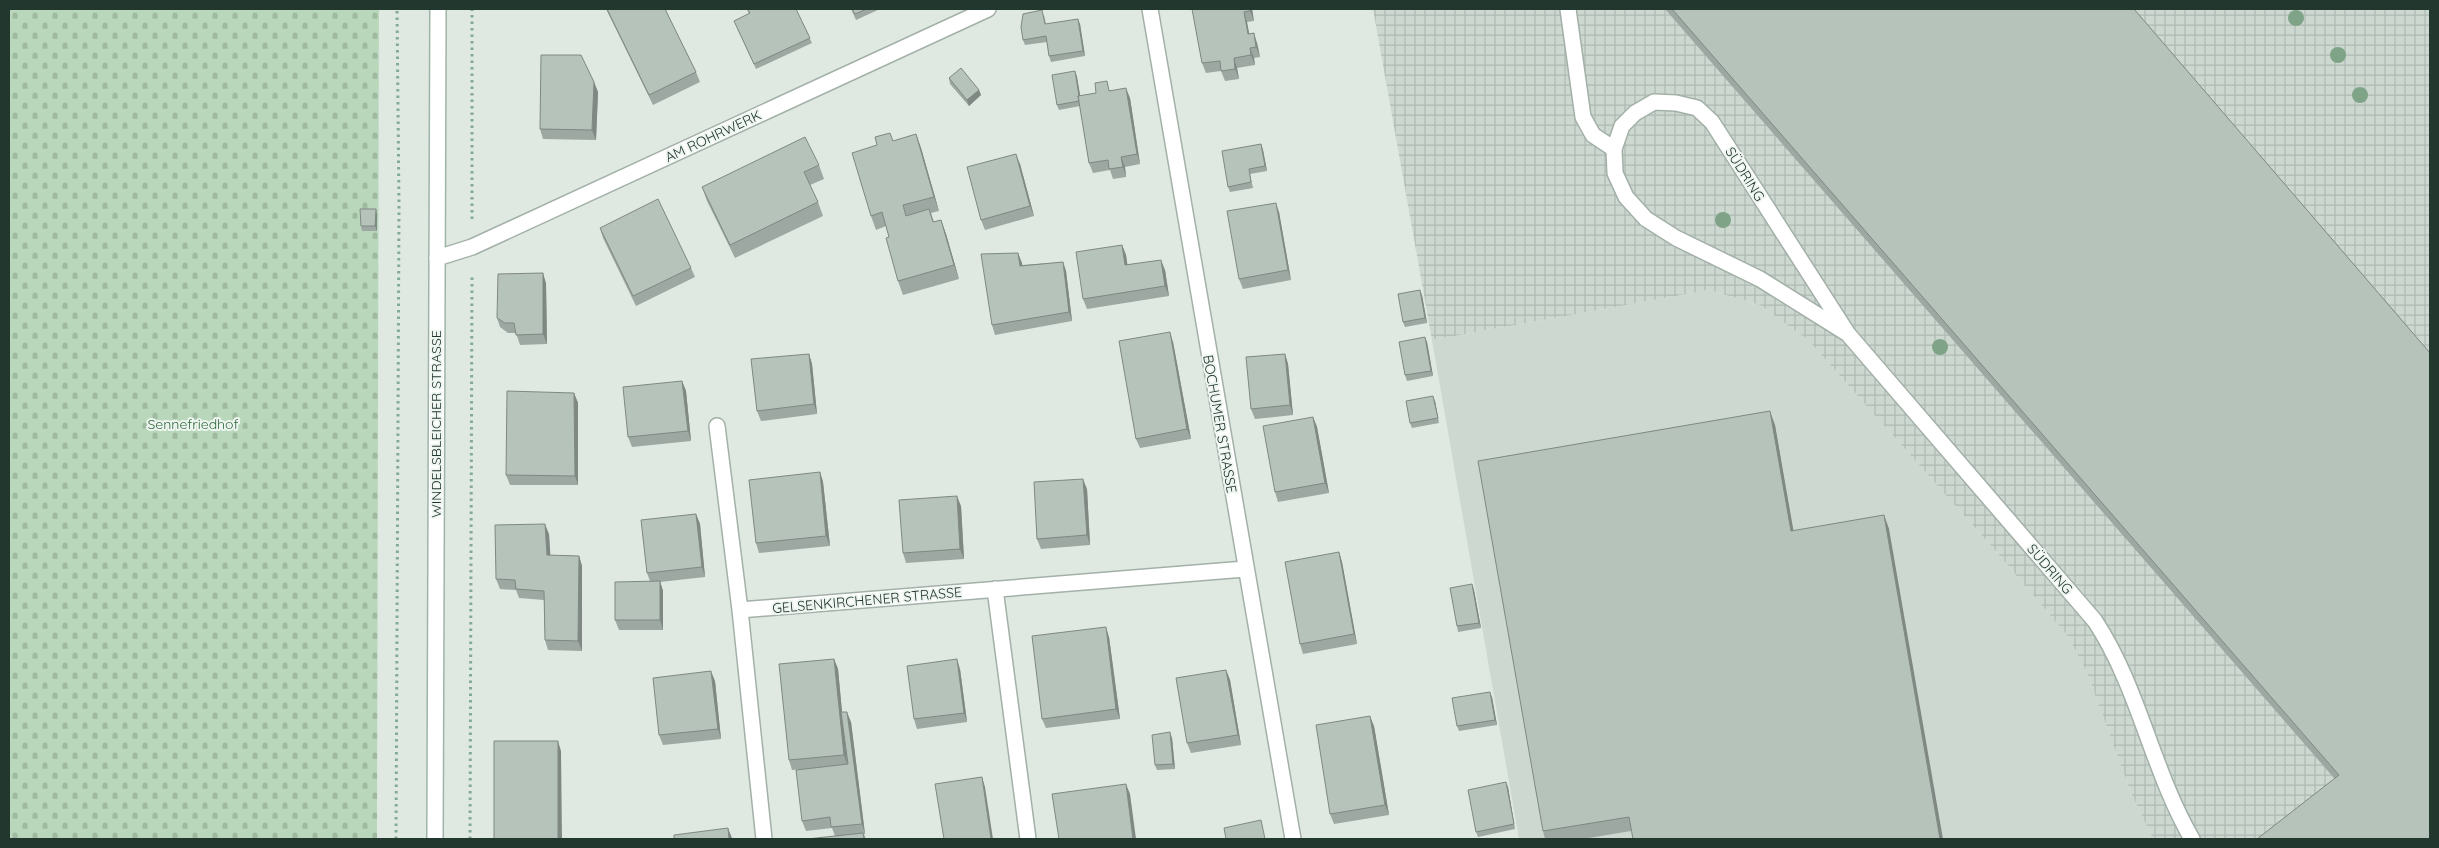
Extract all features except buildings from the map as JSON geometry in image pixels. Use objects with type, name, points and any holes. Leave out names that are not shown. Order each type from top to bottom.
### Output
[{"type":"street","name":"WINDELSBLEICHER STRASSE","points":[[435,839],[438,9]]},
{"type":"street","name":"AM ROHRWERK","points":[[436,258],[472,247],[988,9]]},
{"type":"street","name":"BOCHUMER STRASSE","points":[[1150,9],[1293,839]]},
{"type":"street","points":[[1568,9],[1584,117],[1592,135],[1614,149]]},
{"type":"street","name":"SÜDRING","points":[[1848,334],[1760,279],[1676,238],[1646,219],[1626,197],[1615,173],[1614,149],[1622,126],[1636,113],[1654,102],[1676,103],[1697,108],[1712,122],[1848,334],[2095,621],[2112,646],[2175,810],[2192,839]]},
{"type":"street","points":[[718,426],[764,839]]},
{"type":"street","name":"GELSENKIRCHENER STRASSE","points":[[740,610],[1245,569]]},
{"type":"street","points":[[995,589],[1028,839]]},
{"type":"path","points":[[396,839],[399,206],[397,9]]},
{"type":"path","points":[[470,839],[472,9]]},
{"type":"shaded area","points":[[1373,9],[2430,9],[2430,839],[2153,839],[2131,793],[2086,670],[2067,635],[1993,548],[1808,340],[1760,305],[1709,290],[1432,340]]},
{"type":"shaded area","points":[[1709,290],[1760,305],[1808,340],[1993,548],[2067,635],[2086,670],[2131,793],[2153,839],[1519,839],[1432,340]]},
{"type":"green space","name":"Sennefriedhof","points":[[9,9],[379,9],[377,839],[9,839]]}]
